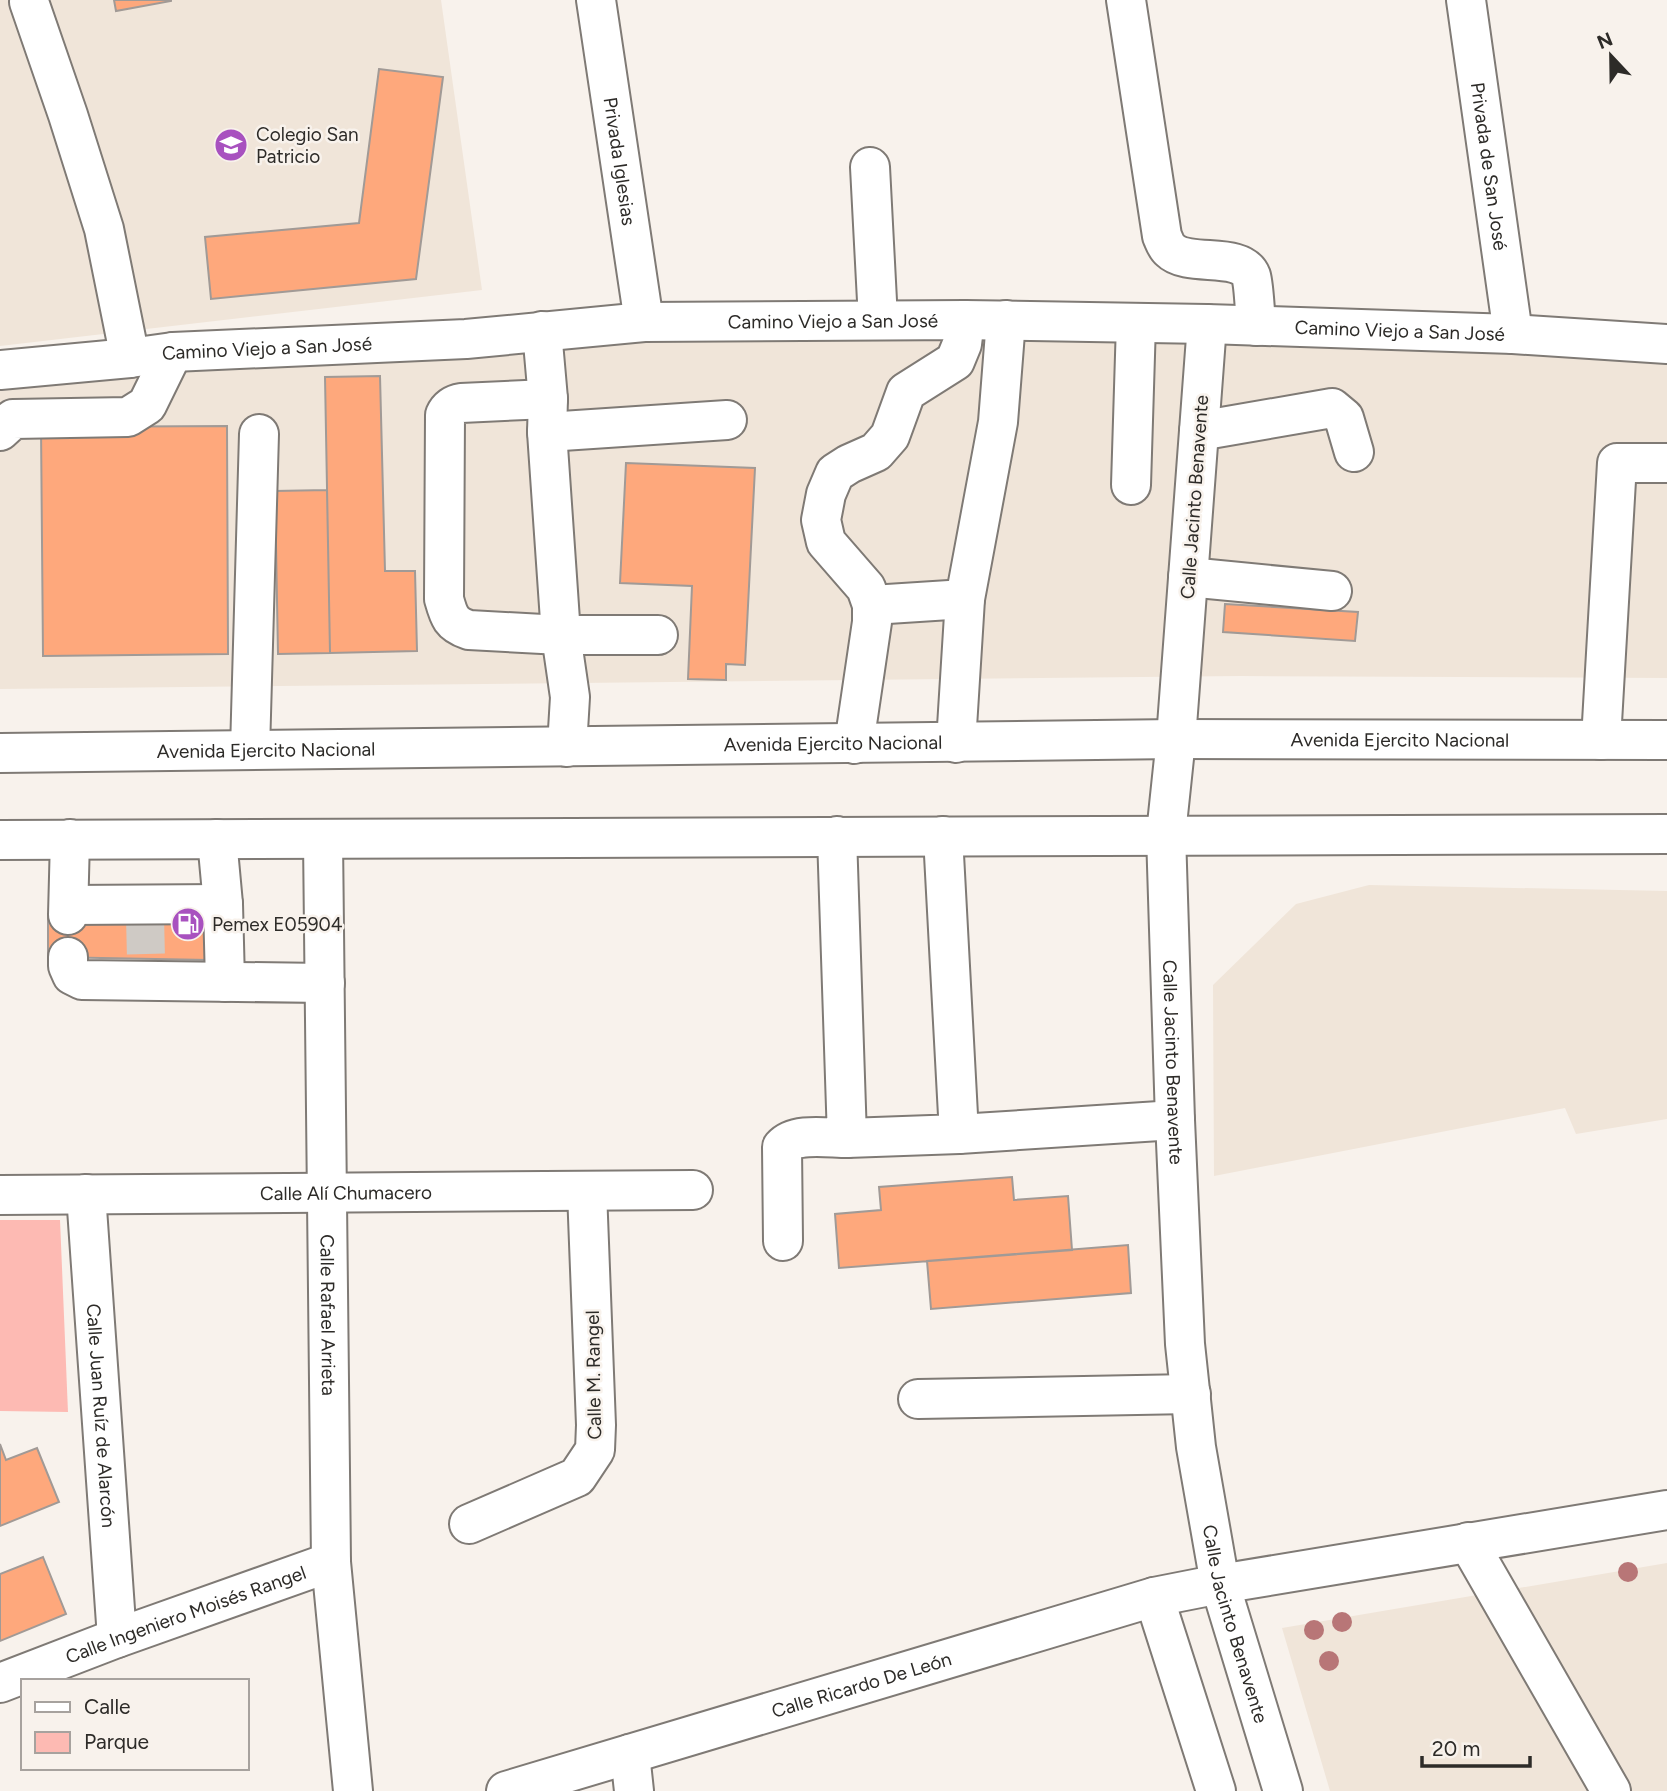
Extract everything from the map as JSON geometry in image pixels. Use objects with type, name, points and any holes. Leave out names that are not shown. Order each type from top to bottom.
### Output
[{"type":"street","name":"Privada Iglesias","points":[[597,0],[644,322]]},
{"type":"street","points":[[1126,0],[1162,236],[1169,250],[1183,258],[1233,263],[1244,267],[1251,276],[1256,326]]},
{"type":"street","name":"Privada de San José","points":[[1466,0],[1513,334]]},
{"type":"street","points":[[29,2],[104,229],[130,358]]},
{"type":"street","points":[[870,167],[878,320]]},
{"type":"street","points":[[854,744],[872,622],[872,605],[866,588],[826,542],[821,520],[826,494],[835,473],[876,452],[890,436],[906,392],[955,361],[962,344],[965,320]]},
{"type":"street","name":"Camino Viejo a San José","points":[[0,370],[173,352],[466,339],[644,322],[1006,320],[1207,324],[1513,334],[1667,345]]},
{"type":"street","points":[[957,743],[965,599],[998,422],[1006,320]]},
{"type":"street","points":[[1131,485],[1136,323]]},
{"type":"street","name":"Calle Jacinto Benavente","points":[[1207,324],[1176,740],[1166,835],[1185,1344],[1196,1447],[1220,1584],[1283,1791]]},
{"type":"street","points":[[542,331],[561,635],[569,697],[567,747]]},
{"type":"street","points":[[0,431],[13,419],[128,417],[147,405],[173,352]]},
{"type":"street","points":[[658,635],[561,635],[470,630],[453,621],[444,599],[445,415],[456,404],[461,403],[547,416],[727,420]]},
{"type":"street","points":[[1199,430],[1332,408],[1344,418],[1354,452]]},
{"type":"street","points":[[250,750],[259,434]]},
{"type":"street","points":[[1601,740],[1617,463],[1667,463]]},
{"type":"street","points":[[1188,577],[1332,591]]},
{"type":"street","points":[[872,605],[965,599]]},
{"type":"street","name":"Avenida Ejercito Nacional","points":[[0,752],[1176,740],[1667,740]]},
{"type":"street","points":[[0,840],[1667,834]]},
{"type":"street","points":[[943,835],[959,1134]]},
{"type":"street","points":[[837,836],[847,1138]]},
{"type":"street","points":[[70,839],[69,910],[145,910],[223,904]]},
{"type":"street","points":[[217,839],[223,904],[225,982]]},
{"type":"street","name":"Calle Rafael Arrieta","points":[[323,839],[331,1562],[353,1791]]},
{"type":"street","points":[[68,957],[72,975],[82,979],[146,970],[225,982],[324,984]]},
{"type":"street","points":[[783,1241],[782,1147],[790,1140],[959,1134],[1175,1120]]},
{"type":"street","name":"Calle Alí Chumacero","points":[[0,1195],[693,1190]]},
{"type":"street","name":"Calle M. Rangel","points":[[469,1524],[577,1477],[595,1450],[587,1191]]},
{"type":"street","name":"Calle Juan Ruíz de Alarcón","points":[[86,1194],[117,1638]]},
{"type":"street","points":[[918,1399],[1191,1394]]},
{"type":"street","name":"Calle Ricardo De León","points":[[506,1791],[1154,1597],[1667,1510]]},
{"type":"street","points":[[1468,1542],[1611,1791]]},
{"type":"street","name":"Calle Ingeniero Moisés Rangel","points":[[0,1683],[331,1562]]},
{"type":"street","points":[[1154,1597],[1216,1791]]},
{"type":"street","points":[[630,1754],[634,1791]]},
{"type":"shaded area","name":"Colegio San Patricio","points":[[0,0],[441,0],[482,290],[0,346]]},
{"type":"shaded area","points":[[833,324],[1667,360],[1667,678],[1241,676],[0,689],[0,368]]},
{"type":"shaded area","points":[[1369,885],[1667,891],[1667,1119],[1576,1134],[1565,1108],[1214,1176],[1213,985],[1296,904]]},
{"type":"shaded area","points":[[1667,1563],[1667,1791],[1330,1791],[1282,1628]]},
{"type":"green space","points":[[0,1220],[60,1220],[68,1412],[0,1411]]},
{"type":"building","points":[[114,0],[171,0],[171,1],[116,11]]},
{"type":"building","points":[[379,69],[443,77],[416,279],[211,299],[205,237],[359,223]]},
{"type":"building","points":[[380,376],[385,571],[415,571],[417,651],[330,653],[325,377]]},
{"type":"building","points":[[227,426],[228,654],[43,656],[41,427]]},
{"type":"building","points":[[626,463],[755,468],[745,665],[726,664],[726,680],[688,679],[692,586],[620,583]]},
{"type":"building","points":[[327,490],[330,653],[278,654],[275,491]]},
{"type":"building","points":[[1225,604],[1358,612],[1355,641],[1223,632]]},
{"type":"building","points":[[48,914],[210,917],[209,960],[48,957]]},
{"type":"building","points":[[1012,1177],[1014,1200],[1068,1196],[1072,1250],[839,1268],[835,1214],[881,1210],[879,1187]]},
{"type":"building","points":[[1128,1245],[1131,1293],[931,1309],[927,1261]]},
{"type":"building","points":[[0,1444],[6,1460],[37,1448],[59,1502],[0,1526]]},
{"type":"building","points":[[43,1557],[66,1614],[0,1641],[0,1574]]},
{"type":"tunnel","points":[[145,916],[146,959]]},
{"type":"place","name":"Colegio San Patricio","points":[[231,145]]},
{"type":"place","name":"Pemex E05904","points":[[188,924]]}]
